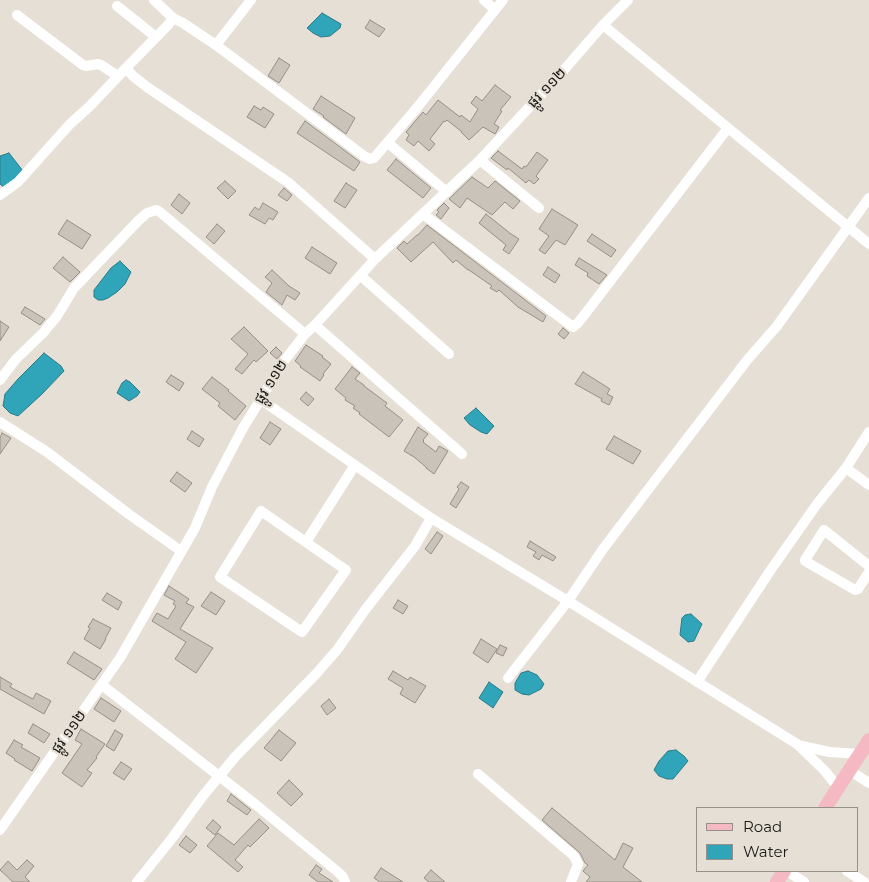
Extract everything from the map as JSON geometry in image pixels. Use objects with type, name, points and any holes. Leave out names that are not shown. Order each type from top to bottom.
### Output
[{"type":"main road","points":[[826,807],[869,740]]},
{"type":"main road","points":[[777,882],[785,872]]},
{"type":"street","points":[[154,0],[173,18],[216,45],[370,159],[374,158],[388,143],[503,0]]},
{"type":"street","points":[[216,45],[251,0]]},
{"type":"street","points":[[484,0],[495,10]]},
{"type":"street","name":"ផ្លូវ ១១២","points":[[0,830],[120,658],[195,528],[212,487],[243,428],[284,361],[305,334],[375,259],[480,160],[628,0]]},
{"type":"street","points":[[117,6],[156,37]]},
{"type":"street","points":[[17,15],[83,65],[98,64],[118,76]]},
{"type":"street","points":[[0,195],[18,182],[70,124],[90,106],[173,18]]},
{"type":"street","points":[[603,26],[869,244]]},
{"type":"street","points":[[126,68],[147,87],[288,183],[375,259]]},
{"type":"street","points":[[423,214],[574,327],[728,128]]},
{"type":"street","points":[[388,143],[447,192]]},
{"type":"street","points":[[480,160],[539,208]]},
{"type":"street","points":[[508,678],[568,601],[603,549],[748,359],[777,326],[869,198]]},
{"type":"street","points":[[0,380],[3,368],[16,359],[52,322],[74,288],[138,221],[153,210],[160,212],[305,334]]},
{"type":"street","points":[[361,276],[449,354]]},
{"type":"street","points":[[315,325],[462,454]]},
{"type":"street","points":[[260,399],[431,518],[797,744],[824,770],[838,787]]},
{"type":"street","points":[[0,422],[47,452],[181,551]]},
{"type":"street","points":[[697,682],[786,548],[817,504],[846,468],[869,432]]},
{"type":"street","points":[[306,542],[355,465]]},
{"type":"street","points":[[846,468],[869,485]]},
{"type":"street","points":[[261,511],[306,542],[346,570],[302,632],[220,577],[261,511]]},
{"type":"street","points":[[137,882],[235,757],[338,650],[365,610],[415,546],[431,518]]},
{"type":"street","points":[[869,566],[826,530],[823,531],[805,560],[855,590],[858,589],[869,572]]},
{"type":"street","points":[[102,686],[255,804],[338,872],[345,882]]},
{"type":"street","points":[[797,744],[829,752],[860,754]]},
{"type":"street","points":[[849,770],[869,783]]},
{"type":"street","points":[[478,774],[574,856],[578,864],[570,880]]},
{"type":"street","points":[[788,872],[804,882]]},
{"type":"street","points":[[849,872],[864,882]]},
{"type":"water","points":[[322,13],[341,24],[340,28],[330,36],[321,37],[307,28]]},
{"type":"water","points":[[9,153],[23,171],[6,189],[0,184],[0,156]]},
{"type":"water","points":[[120,261],[131,272],[125,284],[108,298],[98,300],[94,297],[94,290],[111,268]]},
{"type":"water","points":[[44,353],[61,366],[64,371],[18,416],[10,413],[3,406],[5,394]]},
{"type":"water","points":[[126,380],[140,392],[129,401],[117,393],[122,383]]},
{"type":"water","points":[[476,408],[494,426],[487,434],[470,425],[464,418]]},
{"type":"water","points":[[691,614],[702,624],[694,641],[688,642],[680,635],[682,618],[685,615]]},
{"type":"water","points":[[528,671],[537,675],[544,684],[541,689],[529,695],[515,690],[515,683],[521,673]]},
{"type":"water","points":[[489,682],[503,692],[493,708],[479,698]]},
{"type":"water","points":[[676,750],[688,761],[673,779],[659,776],[654,770],[659,761],[668,751]]},
{"type":"building","points":[[370,20],[385,29],[379,37],[365,28]]},
{"type":"building","points":[[279,58],[290,65],[279,83],[268,76]]},
{"type":"building","points":[[495,85],[511,97],[500,110],[502,111],[494,124],[499,127],[495,134],[483,127],[469,140],[447,120],[444,121],[430,139],[435,144],[429,151],[418,141],[414,146],[406,140],[409,135],[406,132],[423,112],[426,115],[438,100],[460,117],[461,115],[470,122],[478,109],[471,103],[476,96],[482,101]]},
{"type":"building","points":[[321,96],[355,118],[346,134],[313,109]]},
{"type":"building","points":[[254,106],[261,110],[263,107],[274,114],[265,128],[247,117]]},
{"type":"building","points":[[305,121],[360,162],[354,171],[297,133]]},
{"type":"building","points":[[498,151],[522,169],[524,166],[526,167],[537,152],[548,160],[536,176],[539,179],[534,184],[529,180],[526,183],[508,168],[507,170],[491,158]]},
{"type":"building","points":[[396,159],[431,188],[423,198],[387,170]]},
{"type":"building","points":[[472,177],[488,188],[495,181],[520,201],[513,209],[505,202],[492,215],[467,198],[460,208],[449,199]]},
{"type":"building","points":[[225,181],[236,191],[228,199],[217,188]]},
{"type":"building","points":[[346,183],[357,190],[345,208],[334,201]]},
{"type":"building","points":[[284,188],[292,195],[287,201],[278,195]]},
{"type":"building","points":[[179,194],[190,203],[182,214],[171,205]]},
{"type":"building","points":[[263,203],[278,212],[273,220],[269,218],[265,224],[249,215],[255,207],[259,210]]},
{"type":"building","points":[[444,203],[449,208],[441,219],[436,215],[439,212],[437,210]]},
{"type":"building","points":[[552,209],[578,225],[565,245],[556,240],[545,254],[539,250],[549,236],[539,229]]},
{"type":"building","points":[[486,214],[519,239],[509,254],[503,250],[506,245],[479,223]]},
{"type":"building","points":[[67,220],[91,235],[82,249],[58,234]]},
{"type":"building","points":[[217,224],[225,231],[214,244],[206,237]]},
{"type":"building","points":[[427,225],[546,316],[543,322],[518,307],[499,290],[497,292],[490,288],[492,286],[456,260],[453,263],[433,242],[411,262],[397,248],[404,241],[407,244]]},
{"type":"building","points":[[592,234],[616,250],[611,257],[587,241]]},
{"type":"building","points":[[312,247],[337,263],[330,274],[305,258]]},
{"type":"building","points":[[63,257],[80,272],[70,282],[53,268]]},
{"type":"building","points":[[579,258],[607,275],[599,284],[587,276],[588,273],[575,265]]},
{"type":"building","points":[[548,267],[560,275],[555,283],[543,275]]},
{"type":"building","points":[[272,270],[289,286],[300,293],[295,300],[287,295],[282,305],[266,292],[272,283],[265,277]]},
{"type":"building","points":[[25,307],[45,319],[40,325],[21,313]]},
{"type":"building","points":[[0,321],[9,327],[0,341]]},
{"type":"building","points":[[244,327],[268,351],[256,362],[254,360],[242,374],[235,369],[248,354],[231,339]]},
{"type":"building","points":[[563,328],[569,333],[564,339],[558,334]]},
{"type":"building","points":[[306,345],[323,356],[331,364],[320,381],[300,367],[295,361]]},
{"type":"building","points":[[276,347],[282,353],[277,359],[270,353]]},
{"type":"building","points":[[352,367],[360,373],[355,379],[387,403],[385,406],[403,420],[389,437],[359,414],[353,408],[355,406],[345,400],[346,398],[335,389]]},
{"type":"building","points":[[583,372],[610,389],[607,394],[613,397],[609,405],[575,384]]},
{"type":"building","points":[[171,375],[184,383],[179,391],[166,382]]},
{"type":"building","points":[[212,377],[246,406],[235,420],[218,406],[220,403],[202,389]]},
{"type":"building","points":[[306,392],[314,399],[308,406],[300,399]]},
{"type":"building","points":[[270,422],[281,429],[270,445],[260,438]]},
{"type":"building","points":[[418,427],[428,434],[423,442],[436,452],[439,446],[448,451],[434,474],[404,451]]},
{"type":"building","points":[[192,431],[204,439],[199,447],[187,439]]},
{"type":"building","points":[[2,433],[11,438],[0,454],[0,438]]},
{"type":"building","points":[[614,436],[641,451],[633,464],[606,449]]},
{"type":"building","points":[[177,472],[192,483],[185,492],[170,481]]},
{"type":"building","points":[[461,482],[469,487],[456,508],[450,504]]},
{"type":"building","points":[[437,532],[443,536],[431,554],[425,549]]},
{"type":"building","points":[[530,541],[556,557],[553,561],[542,555],[539,560],[533,556],[536,552],[527,547]]},
{"type":"building","points":[[169,586],[189,599],[186,603],[194,607],[180,629],[213,648],[196,673],[175,659],[186,642],[152,621],[157,613],[168,619],[176,606],[173,604],[175,601],[164,595]]},
{"type":"building","points":[[211,592],[225,601],[216,615],[201,606]]},
{"type":"building","points":[[107,593],[122,602],[118,610],[102,600]]},
{"type":"building","points":[[398,600],[408,606],[403,614],[393,608]]},
{"type":"building","points":[[93,619],[111,628],[100,649],[84,639]]},
{"type":"building","points":[[481,639],[497,649],[488,663],[473,653]]},
{"type":"building","points":[[500,645],[507,648],[503,656],[496,653]]},
{"type":"building","points":[[74,652],[102,669],[94,680],[67,663]]},
{"type":"building","points":[[393,671],[408,680],[410,677],[426,686],[415,703],[400,694],[403,688],[388,679]]},
{"type":"building","points":[[0,677],[12,684],[10,687],[33,699],[36,693],[51,701],[44,714],[0,689]]},
{"type":"building","points":[[101,698],[121,711],[114,722],[94,709]]},
{"type":"building","points":[[329,699],[336,708],[327,715],[321,706]]},
{"type":"building","points":[[33,724],[50,734],[44,743],[28,733]]},
{"type":"building","points":[[81,729],[105,744],[87,770],[92,773],[82,787],[62,773],[82,744],[75,740]]},
{"type":"building","points":[[115,730],[123,735],[114,751],[106,746]]},
{"type":"building","points":[[279,730],[296,743],[281,761],[264,748]]},
{"type":"building","points":[[14,740],[23,745],[21,747],[40,758],[32,771],[6,753]]},
{"type":"building","points":[[121,762],[132,769],[124,780],[113,773]]},
{"type":"building","points":[[289,780],[303,794],[291,806],[277,793]]},
{"type":"building","points":[[231,794],[251,810],[247,815],[227,801]]},
{"type":"building","points":[[552,808],[615,860],[623,843],[633,848],[623,867],[642,882],[586,882],[590,877],[583,871],[588,865],[580,853],[542,820]]},
{"type":"building","points":[[259,819],[269,828],[250,847],[248,845],[235,860],[243,867],[238,872],[207,846],[218,833],[234,845]]},
{"type":"building","points":[[213,820],[221,827],[215,835],[206,828]]},
{"type":"building","points":[[186,836],[197,845],[190,853],[179,845]]},
{"type":"building","points":[[27,860],[34,866],[25,877],[30,882],[13,882],[0,870],[8,861],[17,870]]},
{"type":"building","points":[[316,865],[322,869],[319,873],[333,882],[318,882],[309,875]]},
{"type":"building","points":[[381,868],[403,882],[380,882],[374,878]]},
{"type":"building","points":[[431,870],[445,882],[429,882],[424,878]]}]
